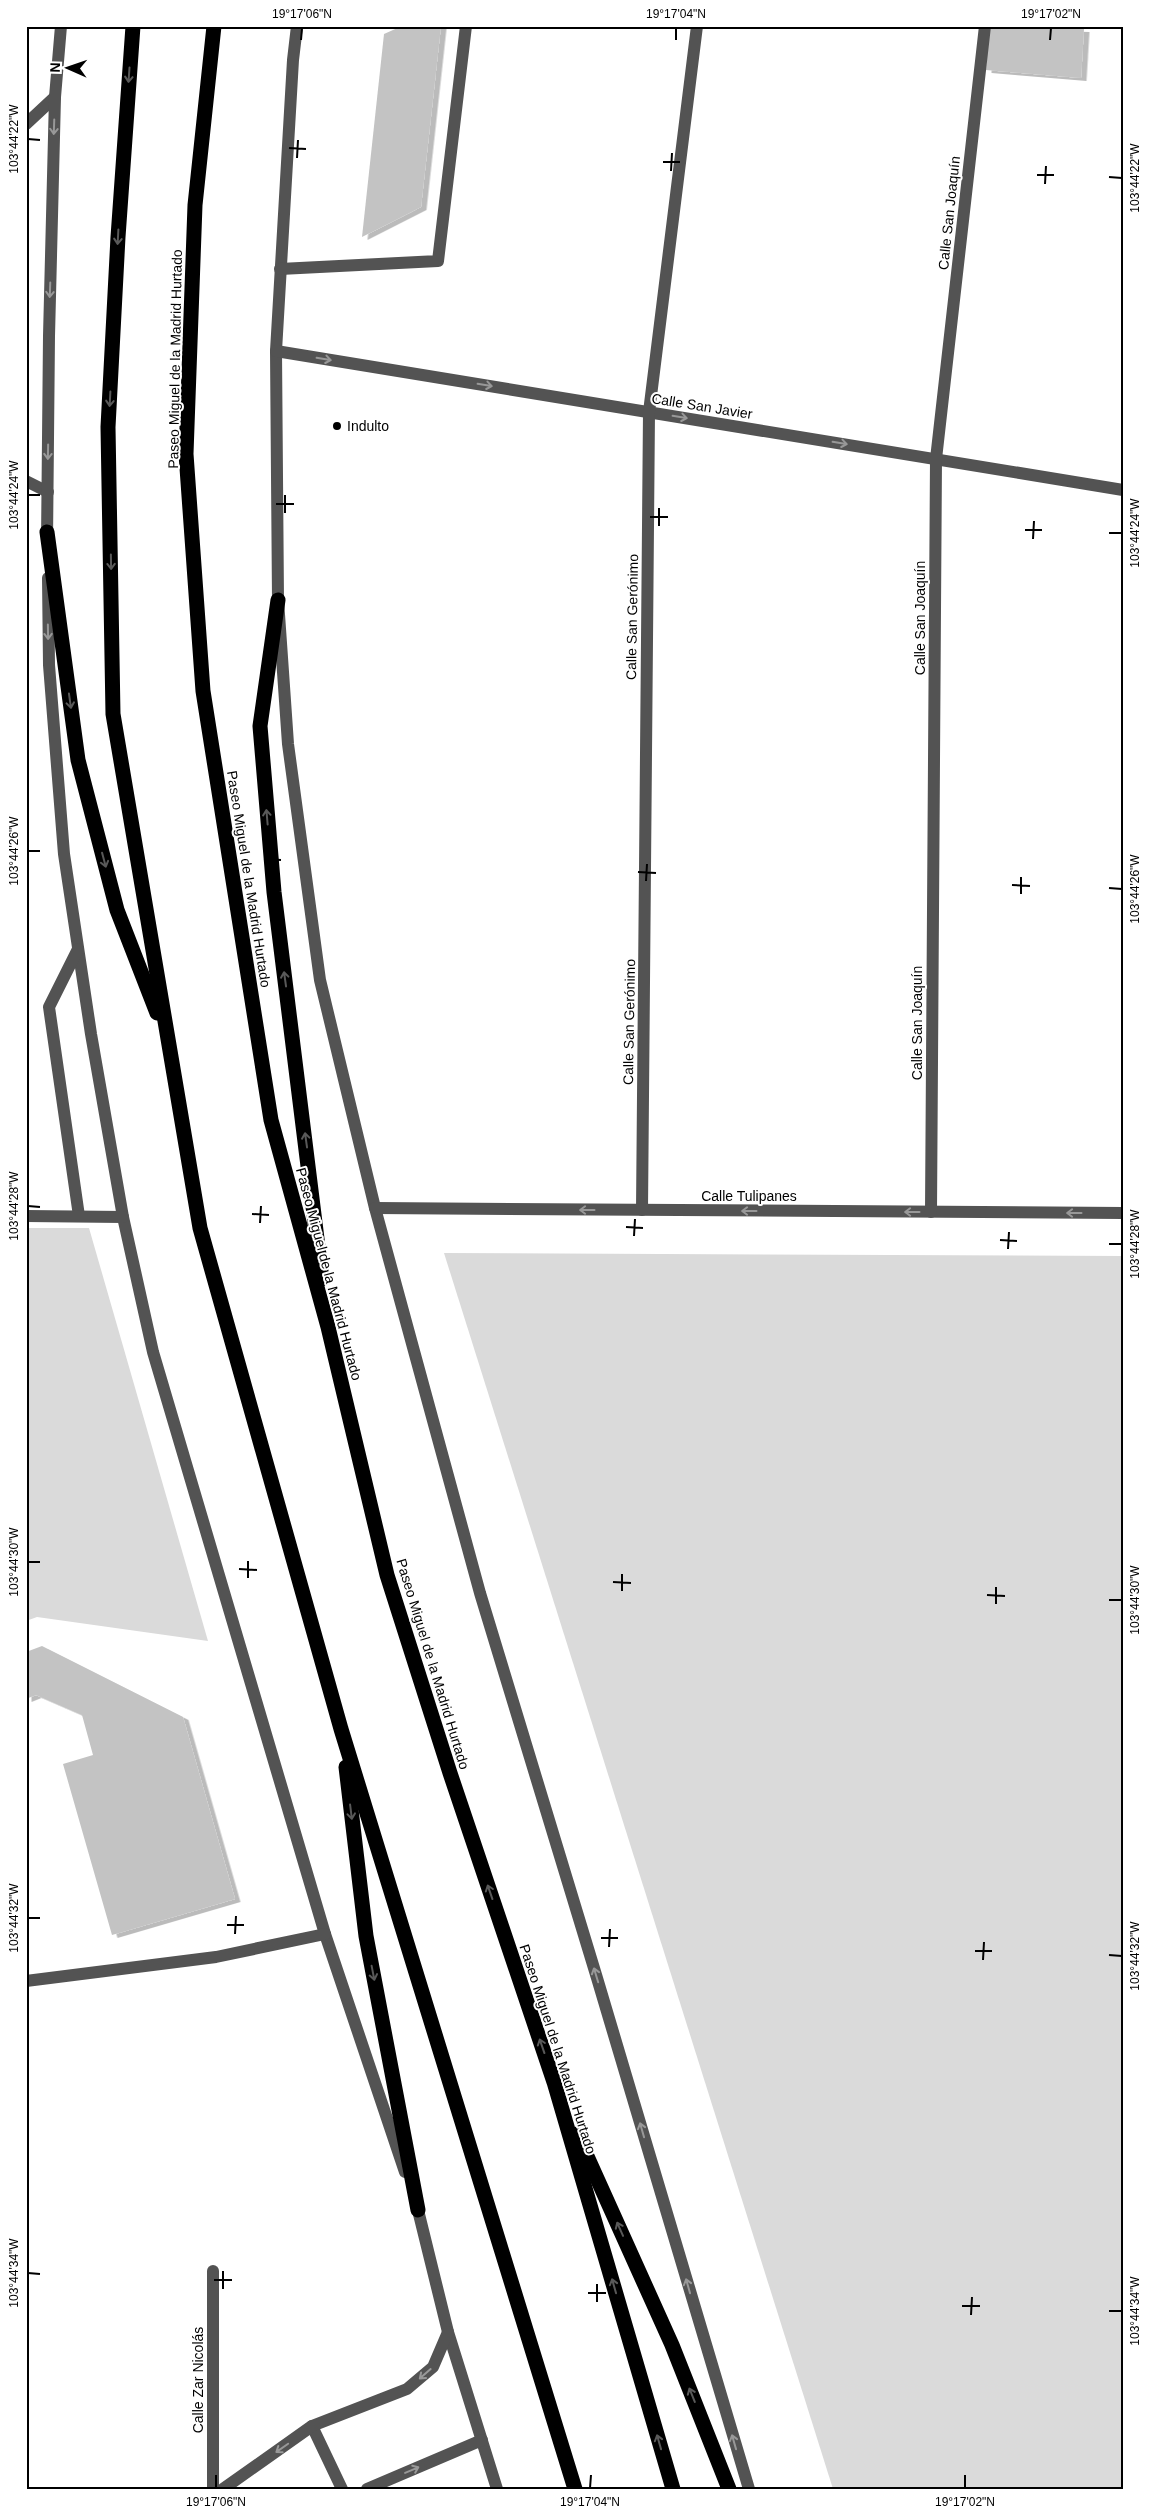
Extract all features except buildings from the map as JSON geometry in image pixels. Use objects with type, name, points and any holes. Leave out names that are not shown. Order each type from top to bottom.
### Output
[{"type":"highway","points":[[133,26],[118,237],[108,427],[113,714],[200,1228],[341,1729],[575,2489]]},
{"type":"highway","name":"Paseo Miguel de la Madrid Hurtado","points":[[214,26],[195,205],[186,454],[203,691],[271,1120],[328,1328],[387,1575],[450,1774],[554,2082],[673,2489]]},
{"type":"highway","points":[[47,532],[78,760],[117,910],[169,1044]]},
{"type":"highway","points":[[278,600],[260,726],[274,892],[308,1150],[328,1328]]},
{"type":"highway","points":[[341,1729],[366,1936],[418,2210]]},
{"type":"highway","points":[[554,2082],[672,2345],[729,2489]]},
{"type":"street","points":[[61,26],[55,96],[47,532],[49,665],[64,854],[123,1217],[153,1352],[325,1934],[418,2210],[448,2332],[497,2489]]},
{"type":"street","points":[[298,26],[292,60],[276,351],[278,600],[288,744],[320,980],[375,1208],[480,1593],[597,1978],[748,2489]]},
{"type":"street","points":[[280,269],[438,261],[466,26]]},
{"type":"street","name":"Calle San Gerónimo","points":[[642,1210],[649,412],[697,26]]},
{"type":"street","name":"Calle San Joaquín","points":[[931,1212],[936,459],[985,26]]},
{"type":"street","points":[[26,124],[55,96]]},
{"type":"street","name":"Calle San Javier","points":[[276,351],[1123,490]]},
{"type":"street","points":[[26,481],[48,492]]},
{"type":"street","points":[[78,949],[49,1007],[79,1216]]},
{"type":"street","name":"Calle Tulipanes","points":[[375,1208],[1123,1213]]},
{"type":"street","points":[[26,1216],[123,1217]]},
{"type":"street","points":[[26,1981],[216,1957],[325,1934]]},
{"type":"street","name":"Calle Zar Nicolás","points":[[213,2271],[213,2489]]},
{"type":"street","points":[[223,2489],[312,2426],[407,2389],[433,2367],[448,2332]]},
{"type":"street","points":[[312,2426],[342,2489]]},
{"type":"street","points":[[367,2489],[482,2440]]},
{"type":"shaded area","points":[[26,1228],[89,1228],[208,1641],[37,1617],[26,1621]]},
{"type":"shaded area","points":[[444,1253],[1123,1256],[1123,2489],[833,2489]]},
{"type":"place","name":"Indulto","points":[[337,426]]}]
